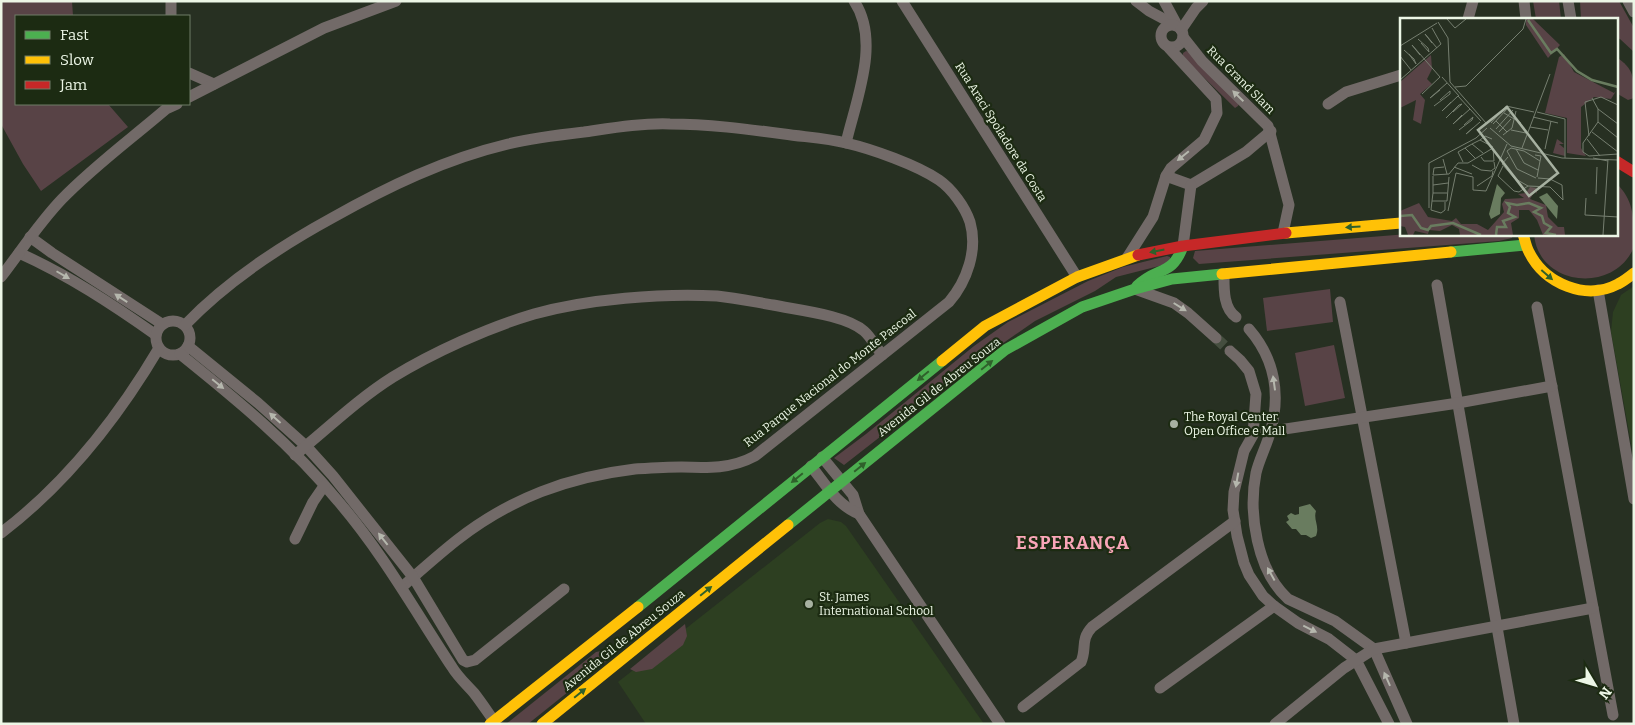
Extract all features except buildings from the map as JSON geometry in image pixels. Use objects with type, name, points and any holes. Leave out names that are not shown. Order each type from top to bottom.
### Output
[{"type":"street","points":[[171,15],[172,1]]},
{"type":"street","points":[[190,97],[324,28],[396,1]]},
{"type":"street","points":[[846,143],[862,78],[867,45],[867,31],[854,1]]},
{"type":"street","name":"Rua Araci Spoladore da Costa","points":[[902,1],[1078,277]]},
{"type":"street","points":[[1136,1],[1147,6],[1181,31]]},
{"type":"street","name":"Rua Grand Slam","points":[[1164,1],[1181,31],[1202,61],[1264,120],[1270,131],[1289,205],[1283,233]]},
{"type":"street","points":[[1169,48],[1177,47],[1180,44],[1181,31],[1196,8],[1203,1]]},
{"type":"street","points":[[1468,18],[1474,1]]},
{"type":"street","points":[[1524,1],[1526,18]]},
{"type":"street","points":[[1568,1],[1571,18]]},
{"type":"street","points":[[1628,1],[1634,12]]},
{"type":"street","points":[[1147,6],[1161,34]]},
{"type":"street","points":[[1127,258],[1153,217],[1166,176],[1174,164],[1204,140],[1217,113],[1216,99],[1161,41],[1162,30],[1167,26],[1181,31]]},
{"type":"street","points":[[190,73],[214,84]]},
{"type":"street","points":[[1328,104],[1346,92],[1400,75]]},
{"type":"street","points":[[1,277],[30,237],[61,200],[95,166],[166,107]]},
{"type":"street","name":"Rua Parque Nacional do Monte Pascoal","points":[[185,325],[230,283],[292,240],[357,203],[435,167],[508,143],[621,126],[668,124],[721,126],[846,143],[908,164],[942,182],[952,192],[968,216],[972,230],[969,266],[959,290],[949,302],[755,456],[730,466],[711,468],[658,467],[614,472],[561,483],[512,504],[486,520],[458,539],[402,587]]},
{"type":"street","points":[[1191,185],[1246,152],[1270,131]]},
{"type":"street","points":[[1618,162],[1634,172]]},
{"type":"street","points":[[1166,176],[1191,185]]},
{"type":"street","points":[[1191,185],[1183,246],[1176,264],[1146,276],[1135,289],[1174,303],[1216,338]]},
{"type":"street","name":"Avenida Gil de Abreu Souza","points":[[492,722],[599,639],[985,326],[1078,277],[1127,258],[1183,246],[1283,233],[1400,224]]},
{"type":"street","points":[[30,237],[162,324]]},
{"type":"street","points":[[1524,239],[1535,264],[1549,278],[1568,288],[1588,291],[1609,288],[1628,279],[1634,273]]},
{"type":"street","name":"Avenida Gil de Abreu Souza","points":[[542,724],[1005,350],[1082,307],[1172,279],[1524,239]]},
{"type":"street","points":[[19,253],[46,265],[90,291],[156,335]]},
{"type":"street","points":[[1224,274],[1228,311],[1236,317]]},
{"type":"street","points":[[1437,285],[1514,724]]},
{"type":"street","points":[[1598,290],[1634,499]]},
{"type":"street","points":[[295,455],[371,392],[391,378],[430,356],[516,320],[570,305],[666,296],[718,296],[742,299],[846,321],[863,330],[882,355]]},
{"type":"street","points":[[1340,302],[1406,643]]},
{"type":"street","points":[[1537,306],[1613,716]]},
{"type":"street","points":[[174,320],[185,325],[190,335],[184,350],[169,355],[159,348],[156,343],[156,335],[162,324],[174,320]]},
{"type":"street","points":[[1249,329],[1264,348],[1271,364],[1275,396],[1270,431],[1256,472],[1254,494],[1256,538],[1263,558],[1272,577],[1288,599],[1335,621],[1374,650],[1407,724]]},
{"type":"street","points":[[1,533],[59,483],[94,444],[137,385],[159,348]]},
{"type":"street","points":[[184,350],[234,381],[306,446],[333,476],[413,577],[463,660],[467,662],[475,660],[564,589]]},
{"type":"street","points":[[184,350],[295,455],[338,501],[402,587],[453,669],[464,684],[473,692],[492,722]]},
{"type":"street","points":[[1230,351],[1245,366],[1254,384],[1256,401],[1253,435],[1244,451],[1238,473],[1233,510],[1240,550],[1249,575],[1263,596],[1274,606],[1298,623],[1330,639],[1356,660],[1389,724]]},
{"type":"street","points":[[1253,435],[1458,403],[1552,386]]},
{"type":"street","points":[[822,457],[853,495],[859,514],[1000,724]]},
{"type":"street","points":[[812,466],[844,507],[859,514]]},
{"type":"street","points":[[295,538],[310,507],[324,486]]},
{"type":"street","points":[[1023,707],[1081,662],[1084,654],[1086,633],[1092,627],[1235,521]]},
{"type":"street","points":[[1160,688],[1274,606]]},
{"type":"street","points":[[1274,724],[1356,660],[1374,650],[1593,608]]},
{"type":"shaded area","points":[[1,1],[72,1],[73,15],[15,15],[15,105],[109,105],[128,127],[41,191],[23,164],[1,124]]},
{"type":"shaded area","points":[[1533,1],[1559,1],[1561,18],[1536,18]]},
{"type":"shaded area","points":[[1580,1],[1619,1],[1634,28],[1634,52],[1618,38],[1618,18],[1581,18]]},
{"type":"shaded area","points":[[1186,51],[1239,104],[1238,106],[1235,108],[1183,57],[1183,53]]},
{"type":"shaded area","points":[[1618,58],[1626,65],[1632,74],[1634,98],[1628,100],[1618,94]]},
{"type":"shaded area","points":[[1618,185],[1627,197],[1632,212],[1634,247],[1624,262],[1610,273],[1595,278],[1578,278],[1562,274],[1549,265],[1539,251],[1534,235],[1618,235]]},
{"type":"shaded area","points":[[1400,235],[1513,235],[1512,238],[1499,241],[1199,264],[1193,258],[1195,251]]},
{"type":"shaded area","points":[[1167,256],[1170,257],[1171,263],[1116,277],[1095,291],[1035,321],[976,362],[844,465],[834,458],[974,346],[1008,322],[1088,281],[1123,267]]},
{"type":"shaded area","points":[[1634,286],[1634,459],[1611,332],[1613,312],[1621,295]]},
{"type":"shaded area","points":[[1330,289],[1333,322],[1267,331],[1263,298]]},
{"type":"shaded area","points":[[1334,345],[1345,398],[1305,406],[1295,353]]},
{"type":"shaded area","points":[[1310,504],[1316,511],[1317,529],[1316,536],[1311,538],[1301,535],[1286,522],[1289,520],[1287,516],[1291,513],[1299,514],[1299,507]]},
{"type":"shaded area","name":"St. James International School","points":[[828,519],[841,522],[846,526],[984,724],[646,724],[618,682],[820,523]]},
{"type":"shaded area","points":[[685,624],[687,636],[683,645],[652,669],[636,672],[630,669]]},
{"type":"shaded area","points":[[601,651],[606,654],[608,660],[528,724],[506,724],[596,652]]},
{"type":"tunnel","points":[[1216,338],[1230,351]]},
{"type":"traffic: fast","points":[[1451,252],[1525,245]]},
{"type":"traffic: fast","points":[[1137,286],[1174,263],[1183,246]]},
{"type":"traffic: fast","points":[[788,525],[1005,350],[1082,307],[1172,279],[1222,274]]},
{"type":"traffic: fast","points":[[638,607],[942,361]]},
{"type":"traffic: slow","points":[[1286,233],[1400,223]]},
{"type":"traffic: slow","points":[[1523,235],[1528,250],[1536,263],[1545,273],[1567,286],[1580,290],[1606,289],[1620,283],[1634,273]]},
{"type":"traffic: slow","points":[[1222,274],[1451,252]]},
{"type":"traffic: slow","points":[[942,361],[985,326],[1077,277],[1138,255]]},
{"type":"traffic: slow","points":[[542,724],[788,525]]},
{"type":"traffic: slow","points":[[490,724],[638,607]]},
{"type":"traffic: jam","points":[[1618,162],[1634,172]]},
{"type":"traffic: jam","points":[[1138,255],[1183,246],[1286,233]]},
{"type":"place","name":"The Royal Center Open Office e Mall","points":[[1174,424]]},
{"type":"place","name":"St. James International School","points":[[809,604]]},
{"type":"district","name":"ESPERANÇA","points":[[1073,543]]}]
